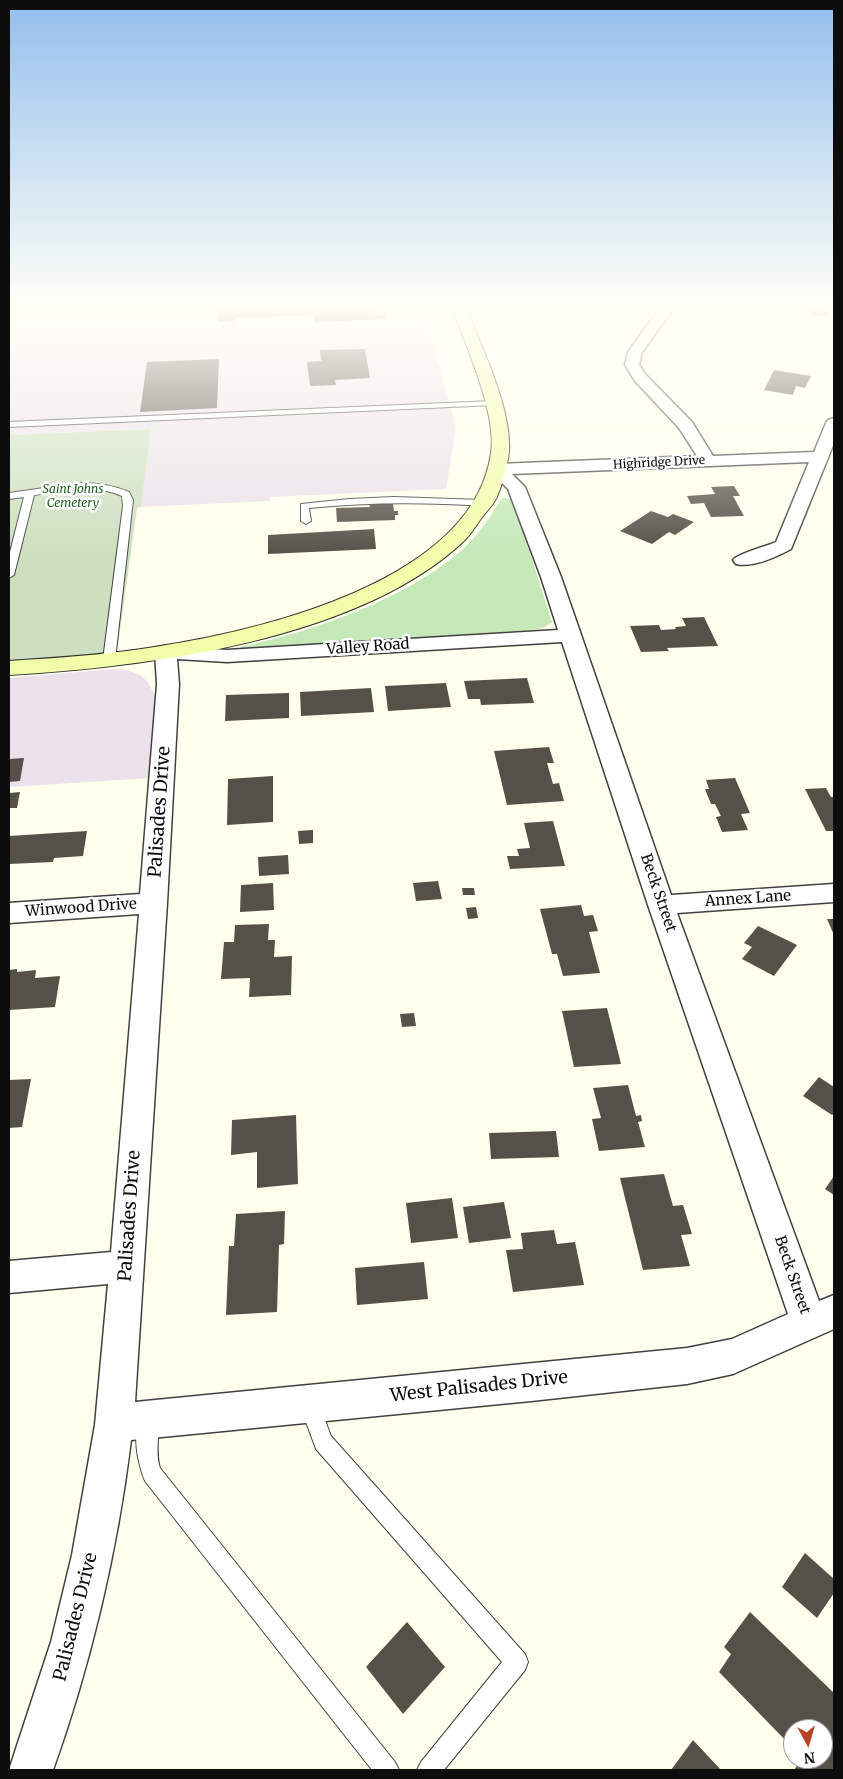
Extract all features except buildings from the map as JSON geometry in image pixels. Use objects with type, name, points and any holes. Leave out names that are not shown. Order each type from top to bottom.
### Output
[{"type":"main road","name":"Valley Road","points":[[9,668],[109,660],[166,652],[255,634],[298,622],[371,594],[402,577],[444,548],[471,522],[484,503],[492,486],[497,469],[499,439],[488,391]]},
{"type":"street","points":[[653,391],[686,425],[708,460]]},
{"type":"street","points":[[743,560],[768,554],[784,545],[834,423]]},
{"type":"street","name":"Highridge Drive","points":[[497,469],[820,457]]},
{"type":"street","name":"Beck Street","points":[[497,469],[516,487],[551,578],[661,905],[822,1318]]},
{"type":"street","name":"Valley Road","points":[[166,652],[227,656],[571,635]]},
{"type":"street","name":"Palisades Drive","points":[[30,1770],[64,1674],[82,1604],[99,1518],[114,1422],[154,903],[168,684],[166,652]]},
{"type":"street","name":"Annex Lane","points":[[661,905],[834,893]]},
{"type":"street","name":"Winwood Drive","points":[[9,913],[154,903]]},
{"type":"street","points":[[9,1277],[126,1266]]},
{"type":"street","name":"West Palisades Drive","points":[[114,1422],[531,1383],[687,1366],[733,1356],[822,1318]]},
{"type":"lane","points":[[9,425],[492,403]]},
{"type":"lane","points":[[9,496],[97,486],[109,487],[126,494],[128,506],[109,660]]},
{"type":"lane","points":[[9,575],[30,494]]},
{"type":"lane","points":[[306,521],[304,506],[332,502],[434,500],[484,503]]},
{"type":"lane","points":[[309,1403],[323,1442],[517,1662],[429,1770]]},
{"type":"lane","points":[[148,1419],[147,1459],[152,1474],[387,1770]]},
{"type":"shaded area","points":[[9,391],[446,391],[456,428],[446,489],[270,497],[270,501],[141,507],[151,429],[9,435]]},
{"type":"shaded area","points":[[114,669],[127,670],[140,675],[148,682],[155,696],[151,778],[9,787],[9,678]]},
{"type":"green space","name":"Saint Johns Cemetery","points":[[151,429],[141,507],[137,508],[116,659],[9,668],[9,435]]},
{"type":"green space","points":[[503,498],[512,499],[514,503],[552,622],[546,626],[528,630],[239,650],[241,647],[299,632],[357,612],[411,585],[460,552],[472,540]]}]
